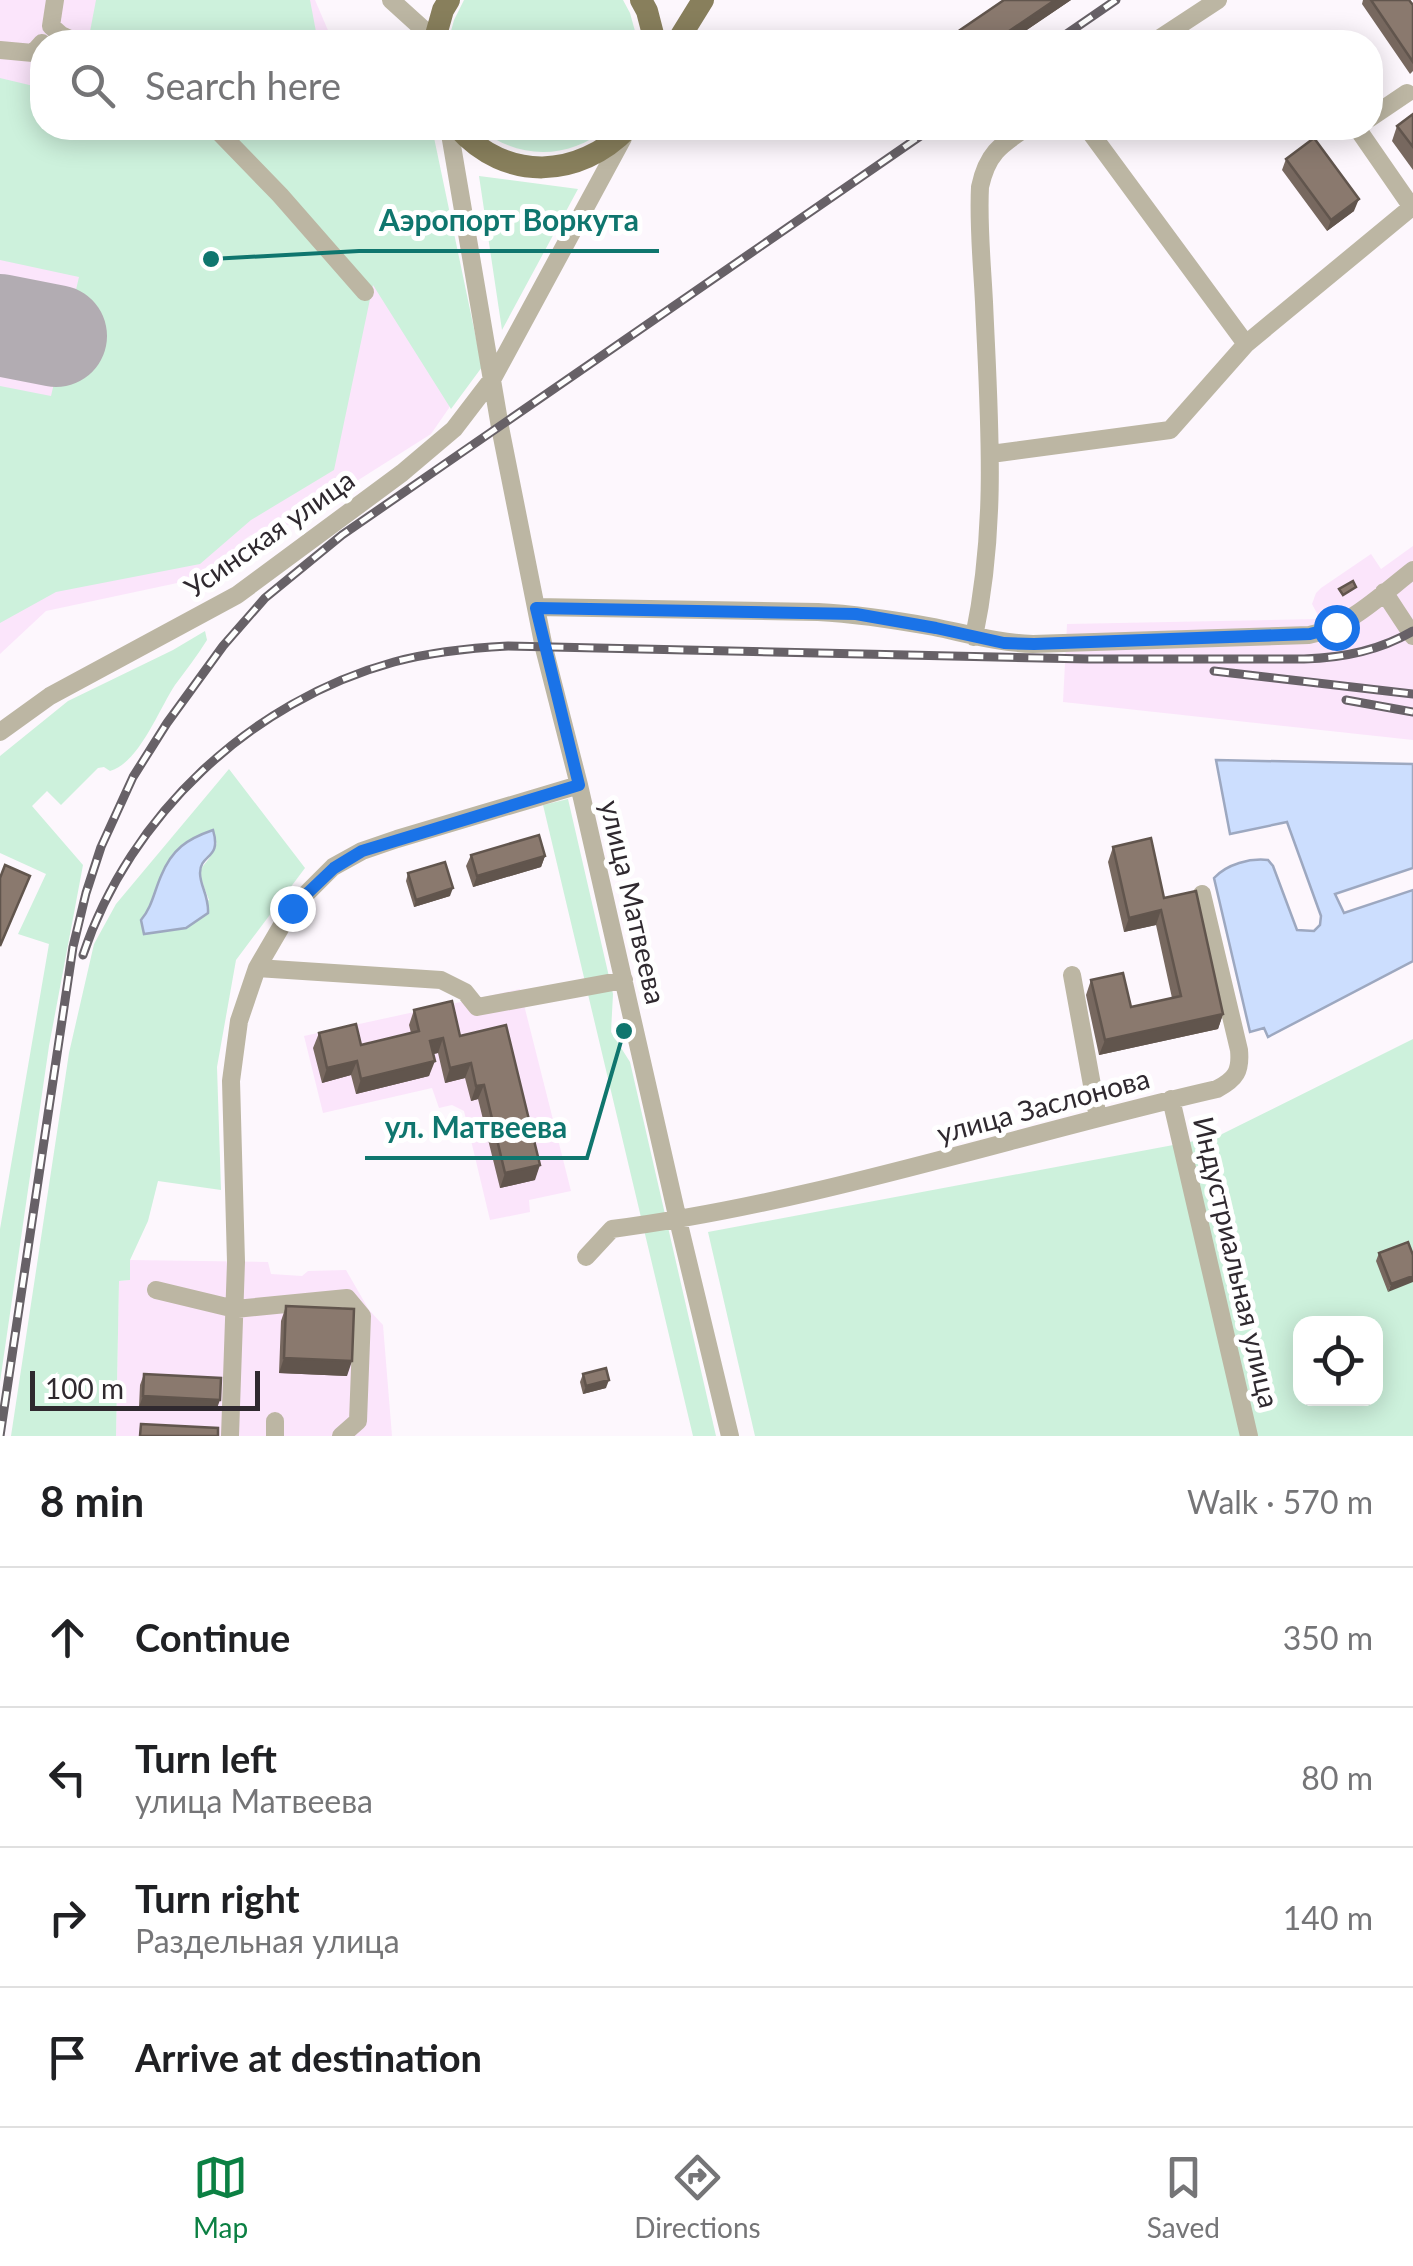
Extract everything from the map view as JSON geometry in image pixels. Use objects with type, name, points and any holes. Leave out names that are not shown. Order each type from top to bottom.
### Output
[{"type":"main road","points":[[437,30],[449,0]]},
{"type":"main road","points":[[641,0],[652,30]]},
{"type":"main road","points":[[685,30],[703,0]]},
{"type":"main road","points":[[470,140],[499,159],[545,168],[592,157],[616,140]]},
{"type":"street","points":[[48,30],[55,0]]},
{"type":"street","points":[[391,0],[422,30]]},
{"type":"street","points":[[1172,30],[1218,0]]},
{"type":"street","points":[[0,50],[30,53]]},
{"type":"street","points":[[1383,109],[1407,93]]},
{"type":"street","points":[[227,140],[365,292]]},
{"type":"street","name":"улица Матвеева","points":[[451,140],[536,608],[730,1436]]},
{"type":"street","name":"Усинская улица","points":[[0,732],[50,696],[236,596],[402,473],[454,428],[493,378],[622,140]]},
{"type":"street","points":[[974,637],[988,556],[991,454],[980,187],[993,152],[1010,140]]},
{"type":"street","points":[[1096,140],[1246,344]]},
{"type":"street","points":[[991,454],[1170,430],[1246,344],[1412,208],[1364,140]]},
{"type":"street","points":[[536,608],[856,614],[1004,643],[1310,634],[1336,627],[1413,570]]},
{"type":"street","points":[[1384,592],[1413,636]]},
{"type":"street","points":[[230,1436],[236,1262],[232,1067],[239,1021],[257,968],[292,908],[334,868],[362,851],[579,785]]},
{"type":"street","name":"улица Заслонова","points":[[586,1257],[612,1229],[678,1220],[873,1178],[1217,1089],[1235,1076],[1240,1064],[1202,894]]},
{"type":"street","points":[[257,968],[441,980],[466,992],[478,1007],[624,980]]},
{"type":"street","points":[[1072,975],[1098,1118]]},
{"type":"street","name":"Индустриальная улица","points":[[1171,1100],[1248,1436]]},
{"type":"street","points":[[156,1290],[234,1309],[347,1298],[362,1316],[358,1420],[341,1436]]},
{"type":"shaded area","points":[[0,0],[315,0],[328,30],[30,30],[30,140],[375,140],[462,367],[449,408],[431,434],[259,543],[251,535],[241,542],[248,553],[238,559],[196,579],[46,611],[0,654]]},
{"type":"shaded area","points":[[1413,546],[1413,740],[1063,702],[1067,624],[1320,619],[1312,604],[1321,588],[1371,554],[1381,569]]},
{"type":"shaded area","points":[[520,989],[571,1191],[529,1200],[530,1212],[490,1220],[464,1111],[452,1105],[439,1108],[432,1088],[323,1113],[304,1036]]},
{"type":"shaded area","points":[[130,1260],[268,1262],[271,1274],[302,1276],[308,1271],[346,1270],[369,1310],[383,1325],[392,1436],[116,1436],[119,1281],[130,1280]]},
{"type":"green space","points":[[96,0],[310,0],[316,30],[90,30]]},
{"type":"green space","points":[[464,0],[623,0],[635,30],[451,30]]},
{"type":"green space","points":[[0,78],[30,85],[30,140],[435,140],[482,367],[451,409],[373,285],[334,470],[251,520],[200,564],[56,592],[0,623],[0,386],[51,396],[79,277],[0,260]]},
{"type":"green space","points":[[498,140],[588,140],[543,152]]},
{"type":"green space","points":[[479,176],[578,189],[502,330]]},
{"type":"green space","points":[[205,631],[207,640],[130,758],[110,771],[98,768],[61,805],[47,791],[32,806],[83,865],[49,1046],[0,1382],[0,1229],[49,944],[18,934],[46,874],[0,853],[0,756],[68,701]]},
{"type":"green space","points":[[229,769],[305,868],[236,960],[217,1067],[221,1190],[158,1181],[148,1221],[130,1260],[130,1280],[119,1281],[116,1436],[11,1436],[69,1053],[94,944],[116,904]],"holes":[[[217,842],[201,872],[209,900],[141,920]]]},
{"type":"green space","points":[[568,799],[613,994],[611,1032],[630,1062],[716,1436],[693,1436],[543,805]]},
{"type":"green space","points":[[1413,1039],[1413,1436],[755,1436],[708,1232],[1216,1137]]},
{"type":"water","points":[[1216,760],[1413,764],[1413,868],[1335,894],[1344,913],[1413,890],[1413,961],[1268,1037],[1264,1028],[1250,1032],[1214,878],[1239,863],[1268,860],[1297,930],[1314,931],[1321,916],[1287,822],[1230,834]]},
{"type":"water","points":[[213,830],[215,847],[200,873],[208,913],[186,928],[144,934],[141,920],[170,859],[188,841]]},
{"type":"building","points":[[1004,0],[1055,0],[1011,30],[960,30]]},
{"type":"building","points":[[1371,0],[1409,0],[1413,5],[1413,62]]},
{"type":"building","points":[[1413,114],[1413,147],[1397,126]]},
{"type":"building","points":[[1315,140],[1359,199],[1331,220],[1286,159]]},
{"type":"building","points":[[1353,581],[1356,587],[1343,595],[1339,589]]},
{"type":"building","points":[[539,835],[545,856],[477,876],[471,855]]},
{"type":"building","points":[[1151,838],[1164,898],[1196,891],[1223,1014],[1105,1040],[1091,980],[1123,973],[1131,1007],[1181,996],[1161,910],[1129,918],[1113,847]]},
{"type":"building","points":[[445,862],[453,888],[416,900],[408,873]]},
{"type":"building","points":[[5,865],[30,876],[0,946],[0,878]]},
{"type":"building","points":[[452,1001],[460,1036],[506,1025],[540,1165],[505,1173],[484,1085],[476,1086],[471,1063],[450,1068],[443,1038],[430,1041],[435,1061],[361,1079],[357,1061],[327,1068],[319,1033],[356,1024],[361,1045],[419,1031],[414,1010]]},
{"type":"building","points":[[1408,1242],[1413,1255],[1413,1276],[1391,1284],[1379,1253]]},
{"type":"building","points":[[286,1306],[354,1309],[352,1361],[284,1358]]},
{"type":"building","points":[[606,1368],[609,1380],[586,1386],[583,1374]]},
{"type":"building","points":[[144,1374],[221,1378],[220,1400],[143,1396]]},
{"type":"building","points":[[141,1424],[218,1428],[218,1436],[140,1436]]},
{"type":"runway","points":[[0,325],[56,336]]},
{"type":"railway","points":[[1072,30],[1116,0]]},
{"type":"railway","points":[[0,1436],[73,947],[101,847],[133,777],[167,723],[223,646],[265,598],[342,535],[915,140]]},
{"type":"railway","points":[[83,955],[104,904],[131,856],[164,811],[202,771],[245,735],[292,705],[342,680],[394,662],[508,646],[1088,659],[1304,659],[1360,652],[1413,631]]},
{"type":"railway","points":[[1214,671],[1413,694]]},
{"type":"railway","points":[[1346,700],[1413,712]]},
{"type":"place","name":"Аэропорт Воркута","points":[[211,259]]},
{"type":"place","name":"ул. Матвеева","points":[[624,1031]]},
{"type":"route","points":[[292,908],[334,868],[362,851],[579,785],[536,608],[856,614],[1004,643],[1034,644],[1310,634],[1336,627]]}]
